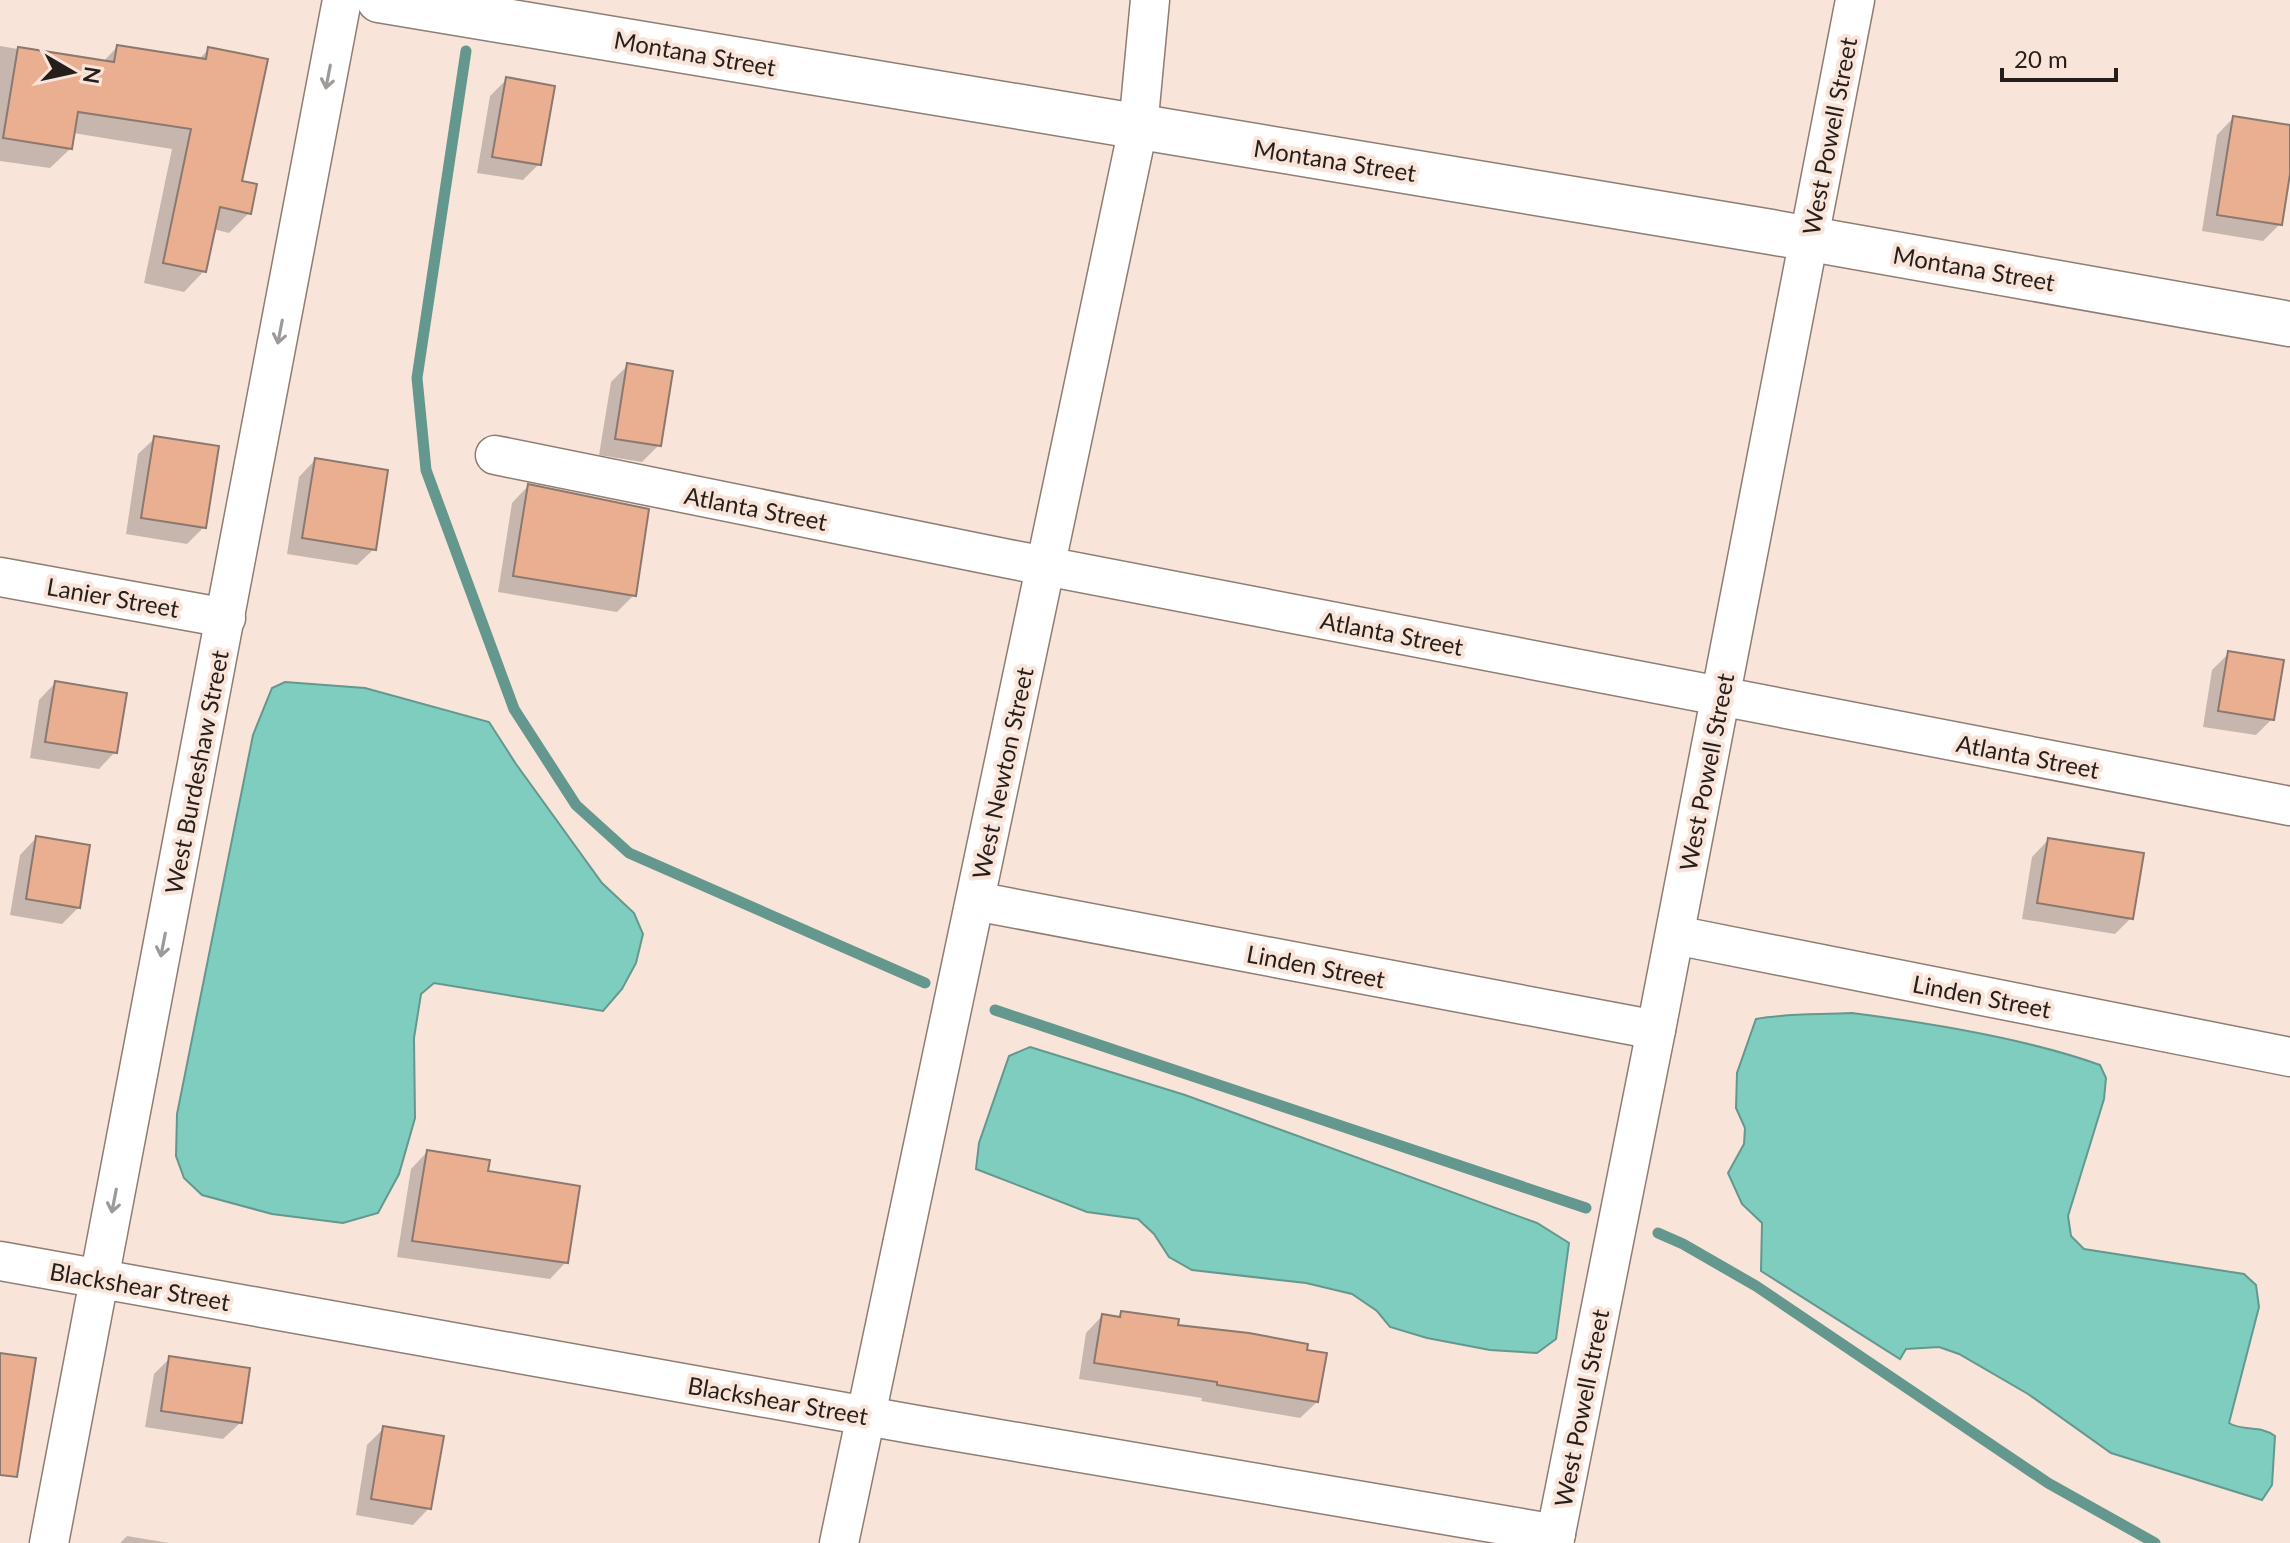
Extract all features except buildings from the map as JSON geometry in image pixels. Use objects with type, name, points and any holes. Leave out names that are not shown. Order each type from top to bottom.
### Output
[{"type":"street","name":"West Burdeshaw Street","points":[[49,1543],[342,0]]},
{"type":"street","name":"Montana Street","points":[[379,0],[1810,239],[2290,324]]},
{"type":"street","name":"West Newton Street","points":[[839,1543],[1138,128],[1150,0]]},
{"type":"street","name":"West Powell Street","points":[[1555,1539],[1855,0]]},
{"type":"street","name":"Atlanta Street","points":[[495,455],[1044,566],[2290,806]]},
{"type":"street","name":"Lanier Street","points":[[0,577],[226,618]]},
{"type":"street","name":"Linden Street","points":[[975,901],[1656,1030]]},
{"type":"street","name":"Linden Street","points":[[1675,935],[2290,1057]]},
{"type":"street","name":"Blackshear Street","points":[[0,1261],[1555,1539]]},
{"type":"water","points":[[285,682],[365,688],[489,722],[602,883],[634,913],[643,934],[636,963],[622,989],[603,1011],[434,983],[421,994],[414,1038],[415,1118],[399,1174],[378,1213],[343,1223],[272,1214],[202,1195],[184,1178],[176,1156],[177,1114],[253,735],[272,688]]},
{"type":"water","points":[[1852,1013],[2009,1039],[2100,1065],[2106,1078],[2104,1099],[2068,1216],[2071,1236],[2084,1249],[2244,1274],[2256,1285],[2259,1307],[2229,1423],[2275,1436],[2272,1485],[2262,1500],[2111,1453],[2028,1394],[1959,1354],[1939,1347],[1906,1349],[1900,1359],[1761,1271],[1762,1223],[1742,1204],[1728,1173],[1744,1144],[1745,1128],[1736,1108],[1737,1073],[1756,1019]]},
{"type":"water","points":[[1030,1047],[1185,1095],[1537,1223],[1569,1243],[1556,1339],[1537,1353],[1490,1350],[1427,1338],[1390,1327],[1377,1311],[1352,1294],[1306,1283],[1192,1270],[1169,1257],[1154,1234],[1138,1219],[1087,1212],[976,1169],[979,1143],[1009,1056]]},
{"type":"waterway","points":[[466,51],[417,378],[426,470],[514,709],[576,805],[629,853],[925,983]]},
{"type":"waterway","points":[[995,1010],[1586,1208]]},
{"type":"waterway","points":[[1658,1233],[1756,1286],[2048,1483],[2155,1543]]}]
